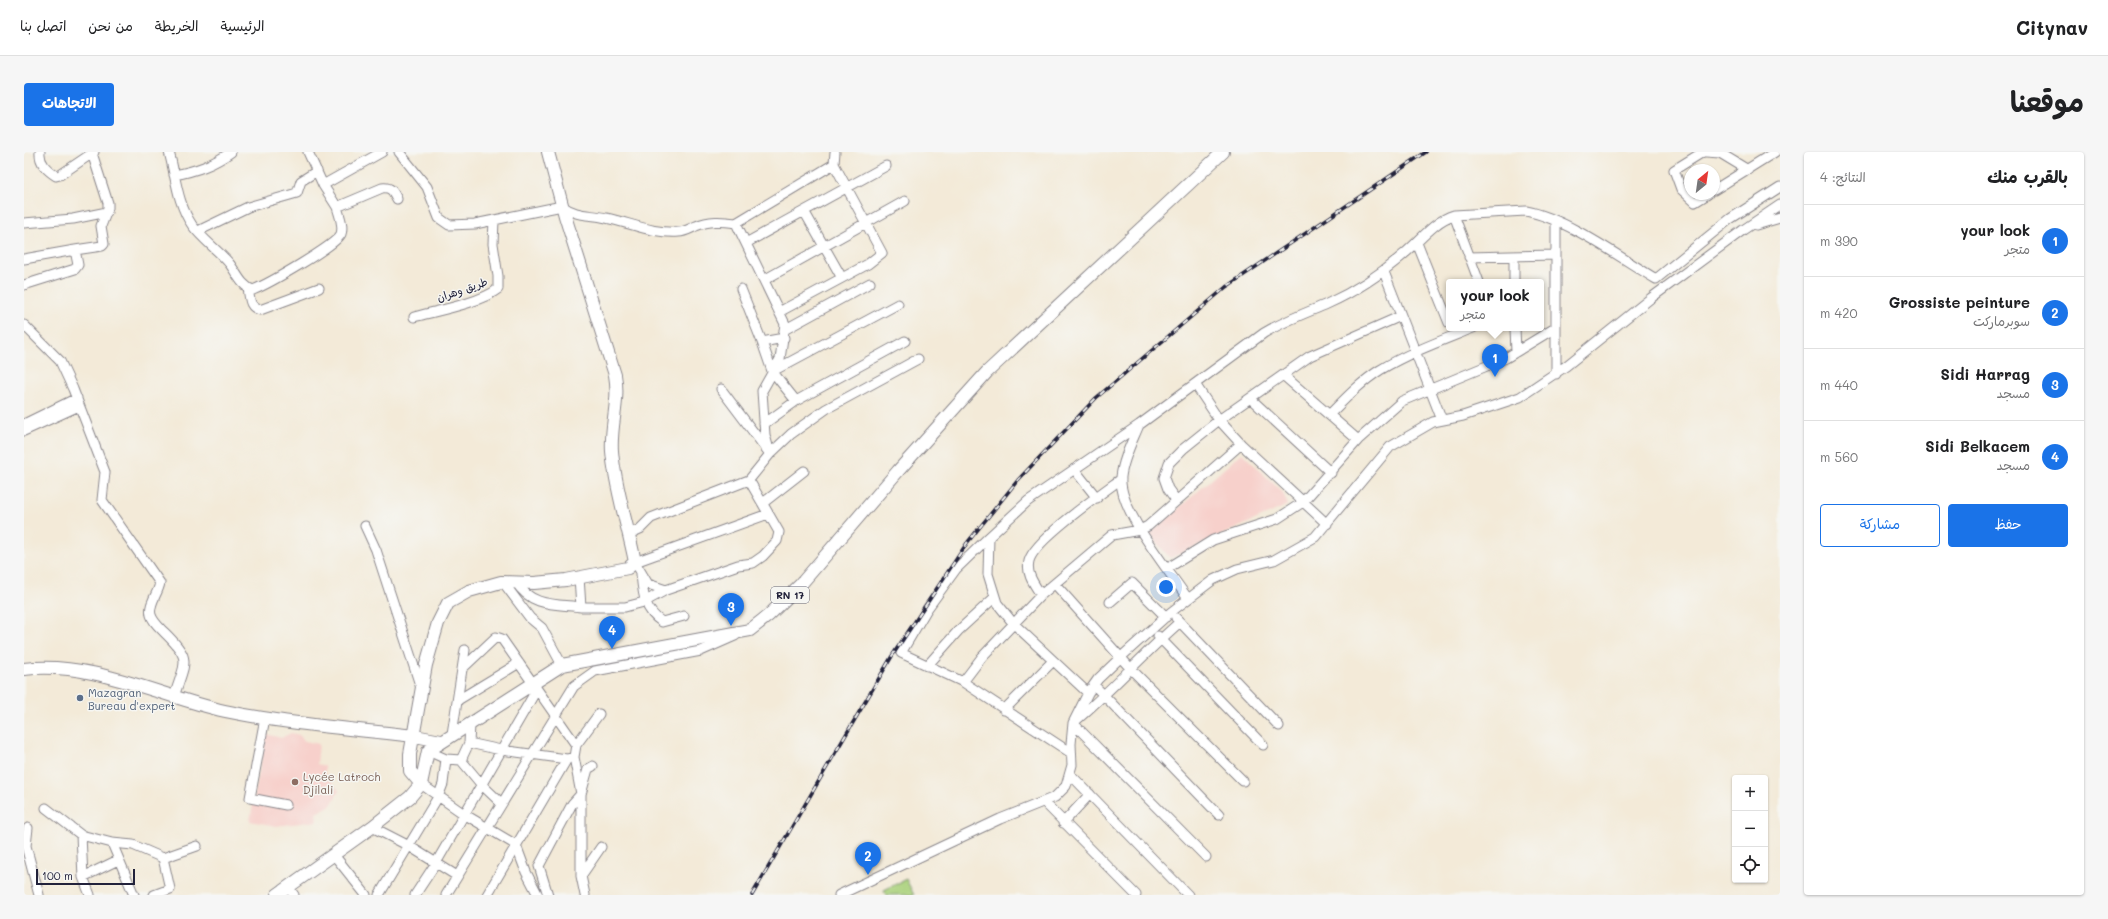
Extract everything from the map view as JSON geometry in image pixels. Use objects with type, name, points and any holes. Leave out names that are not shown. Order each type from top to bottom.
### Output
[{"type":"main road","points":[[421,784],[410,771],[410,754],[415,736],[421,688],[438,622],[448,603],[469,590],[503,582],[534,583],[638,567],[612,452],[612,425],[617,393],[615,375],[562,206],[548,152]]},
{"type":"main road","name":"RN 17","points":[[428,751],[452,734],[470,726],[535,686],[562,665],[750,630],[773,612],[800,584],[898,471],[987,372],[1223,152]]},
{"type":"main road","points":[[24,669],[72,668],[223,710],[266,718],[415,736],[441,741]]},
{"type":"main road","points":[[277,895],[291,891],[334,855],[399,806],[421,784],[428,751]]},
{"type":"street","points":[[24,259],[102,246],[104,244],[101,226],[108,203],[93,153],[60,175],[56,176],[40,159],[40,152]]},
{"type":"street","points":[[169,152],[175,188],[192,225],[225,259],[248,288],[251,305],[254,308],[260,310],[319,288]]},
{"type":"street","points":[[174,175],[200,169],[213,164],[231,152]]},
{"type":"street","points":[[248,288],[253,290],[295,268],[338,237],[342,226],[337,207],[323,185],[308,152]]},
{"type":"street","points":[[323,185],[382,152]]},
{"type":"street","points":[[399,152],[428,186],[439,218],[443,223],[449,225],[476,224],[562,206],[570,212],[586,216],[606,217],[641,228],[665,233],[681,232],[697,225],[716,220],[736,223],[834,164]]},
{"type":"street","points":[[779,312],[868,264],[882,253],[867,222],[834,164],[835,152]]},
{"type":"street","points":[[1684,192],[1681,189],[1674,170],[1704,152],[1720,153],[1748,170]]},
{"type":"street","points":[[1720,186],[1775,152]]},
{"type":"street","points":[[746,243],[886,166]]},
{"type":"street","points":[[198,231],[248,207],[297,193],[301,181],[317,171]]},
{"type":"street","points":[[337,207],[382,188],[388,187],[393,190],[397,199]]},
{"type":"street","points":[[1071,753],[963,682],[903,655],[901,650],[956,569],[1028,501],[1139,426],[1264,333],[1284,321],[1334,300],[1384,272],[1434,226],[1447,217],[1454,215],[1526,211],[1556,222],[1578,233],[1656,279],[1730,219],[1780,187]]},
{"type":"street","points":[[764,280],[905,201]]},
{"type":"street","points":[[839,895],[1000,819],[1055,797],[1066,786],[1070,774],[1072,765],[1071,753],[1073,723],[1088,693],[1121,657],[1150,630],[1213,580],[1237,569],[1274,560],[1315,537],[1390,447],[1433,422],[1463,416],[1520,397],[1556,374],[1651,298],[1743,230],[1780,205]]},
{"type":"street","points":[[804,211],[842,278]]},
{"type":"street","points":[[24,223],[73,219],[106,212]]},
{"type":"street","points":[[1454,215],[1478,279]]},
{"type":"street","points":[[1743,230],[1780,218]]},
{"type":"street","name":"طريق وهران","points":[[414,316],[492,294],[498,289],[493,244],[494,220]]},
{"type":"street","points":[[1556,222],[1556,374]]},
{"type":"street","points":[[736,223],[785,324],[780,359],[762,391],[764,424],[770,454]]},
{"type":"street","points":[[1417,243],[1446,316]]},
{"type":"street","points":[[24,285],[78,267],[74,250]]},
{"type":"street","points":[[1469,257],[1555,255]]},
{"type":"street","points":[[1514,256],[1514,279]]},
{"type":"street","points":[[1384,272],[1442,420]]},
{"type":"street","points":[[762,342],[784,334],[870,283]]},
{"type":"street","points":[[741,289],[772,372],[796,401]]},
{"type":"street","points":[[772,372],[898,304]]},
{"type":"street","points":[[1176,500],[1168,489],[1164,478],[1169,463],[1183,449],[1219,420],[1251,399],[1310,356],[1401,316]]},
{"type":"street","points":[[24,325],[60,361],[78,402],[105,472],[102,500],[158,580],[159,587],[150,607],[151,616],[155,623],[181,648],[184,656],[184,664],[174,697]]},
{"type":"street","points":[[1168,568],[1213,540],[1277,520],[1303,502],[1358,440],[1402,401],[1506,358],[1555,328]]},
{"type":"street","points":[[1515,331],[1516,352]]},
{"type":"street","points":[[1329,415],[1363,382],[1380,370],[1453,332]]},
{"type":"street","points":[[764,424],[796,401],[905,341]]},
{"type":"street","points":[[630,534],[640,529],[651,518],[749,480],[770,454],[791,434],[826,409],[918,359]]},
{"type":"street","points":[[1283,375],[1358,440]]},
{"type":"street","points":[[1195,384],[1219,420],[1241,444],[1327,524]]},
{"type":"street","points":[[721,389],[770,454]]},
{"type":"street","points":[[1251,399],[1331,472]]},
{"type":"street","points":[[24,424],[78,402]]},
{"type":"street","points":[[24,431],[78,402]]},
{"type":"street","points":[[1139,426],[1123,467],[1121,479],[1122,491],[1133,519],[1188,599]]},
{"type":"street","points":[[963,682],[973,668],[1013,623],[1041,595],[1112,535],[1140,530],[1148,526],[1241,444]]},
{"type":"street","points":[[1074,469],[1097,498]]},
{"type":"street","points":[[763,503],[804,471]]},
{"type":"street","points":[[1041,595],[1028,574],[1029,560],[1042,542],[1121,479]]},
{"type":"street","points":[[516,582],[521,590],[538,602],[550,605],[625,607],[644,602],[666,590],[738,565],[752,563],[763,556],[777,541],[779,532],[749,480]]},
{"type":"street","points":[[638,567],[768,514]]},
{"type":"street","points":[[365,526],[376,550],[421,688]]},
{"type":"street","points":[[989,537],[988,574],[997,603],[1013,623],[1088,693]]},
{"type":"street","points":[[638,567],[648,584],[666,590]]},
{"type":"street","points":[[638,567],[644,602],[652,616],[662,622],[684,616]]},
{"type":"street","points":[[579,577],[581,607]]},
{"type":"street","points":[[503,582],[530,618],[542,628],[562,665]]},
{"type":"street","points":[[1110,602],[1132,582],[1169,615],[1180,622],[1279,726]]},
{"type":"street","points":[[1055,584],[1131,669],[1243,781]]},
{"type":"street","points":[[927,666],[958,630],[995,598]]},
{"type":"street","points":[[1073,723],[1104,697],[1161,638],[1180,622]]},
{"type":"street","points":[[446,895],[486,827],[574,686],[595,671],[701,651],[750,630]]},
{"type":"street","points":[[1150,630],[1161,638],[1263,745]]},
{"type":"street","points":[[463,668],[496,637],[502,639],[576,745]]},
{"type":"street","points":[[452,734],[466,650]]},
{"type":"street","points":[[1004,710],[1053,661]]},
{"type":"street","points":[[458,700],[519,663]]},
{"type":"street","points":[[1094,685],[1219,815]]},
{"type":"street","points":[[416,895],[501,750],[535,686]]},
{"type":"street","points":[[487,895],[570,758],[576,745],[599,714]]},
{"type":"street","points":[[266,718],[250,798],[286,805]]},
{"type":"street","points":[[1073,723],[1206,857]]},
{"type":"street","points":[[462,760],[470,743],[470,726]]},
{"type":"street","points":[[470,743],[501,750],[570,758]]},
{"type":"street","points":[[428,751],[446,759],[462,760],[481,784],[501,803]]},
{"type":"street","points":[[570,758],[581,794]]},
{"type":"street","points":[[382,894],[438,797],[442,784],[446,759]]},
{"type":"street","points":[[585,895],[581,876],[581,794],[588,769],[593,766]]},
{"type":"street","points":[[1070,774],[1188,895]]},
{"type":"street","points":[[421,784],[464,814],[516,845],[534,893]]},
{"type":"street","points":[[548,895],[539,866],[572,804],[581,794]]},
{"type":"street","points":[[1063,823],[1090,794]]},
{"type":"street","points":[[1044,802],[1063,823],[1136,895]]},
{"type":"street","points":[[46,808],[81,835],[112,843],[133,844],[163,858],[197,846]]},
{"type":"street","points":[[372,826],[409,846],[457,876]]},
{"type":"street","points":[[28,828],[25,846],[40,895]]},
{"type":"street","points":[[81,835],[84,876],[90,895]]},
{"type":"street","points":[[112,843],[134,895]]},
{"type":"street","points":[[581,876],[601,847]]},
{"type":"street","points":[[334,855],[366,895]]},
{"type":"street","points":[[154,895],[170,889],[163,858]]},
{"type":"street","points":[[84,876],[118,860]]},
{"type":"shaded area","points":[[1242,453],[1283,493],[1288,505],[1170,558],[1149,534]]},
{"type":"shaded area","name":"Lycée Latroch Djilali","points":[[291,733],[299,735],[305,741],[319,744],[317,764],[325,766],[325,773],[339,791],[331,805],[316,813],[317,821],[276,826],[250,821],[266,734],[281,738]]},
{"type":"green space","points":[[906,879],[914,895],[886,895],[884,890]]},
{"type":"railway","points":[[752,895],[892,656],[967,543],[1018,480],[1096,398],[1226,287],[1426,152]]},
{"type":"place","name":"your look","points":[[1495,377]]},
{"type":"place","name":"Sidi Harrag","points":[[731,626]]},
{"type":"place","name":"Sidi Belkacem","points":[[612,649]]},
{"type":"place","name":"Mazagran Bureau d'expert","points":[[80,698]]},
{"type":"place","name":"Lycée Latroch Djilali","points":[[295,782]]},
{"type":"place","name":"Grossiste peinture","points":[[868,875]]}]
